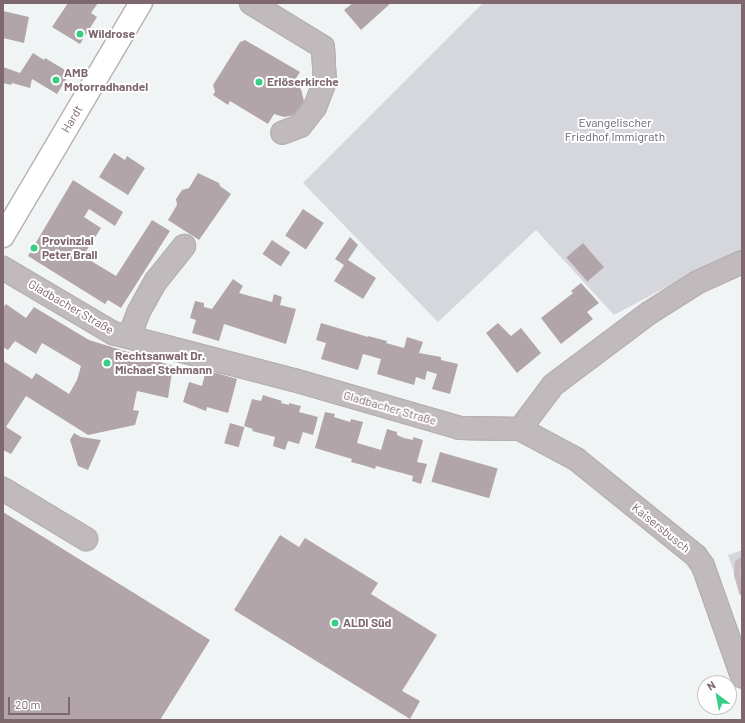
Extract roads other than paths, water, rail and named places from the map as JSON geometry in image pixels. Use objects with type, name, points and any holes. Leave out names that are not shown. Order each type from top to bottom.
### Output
[{"type":"main road","name":"Hardt","points":[[3,236],[141,3]]},
{"type":"street","points":[[251,3],[323,47],[326,81],[315,107],[300,126],[282,133]]},
{"type":"street","points":[[128,337],[138,313],[156,281],[184,246]]},
{"type":"street","points":[[520,429],[553,385],[559,380],[649,313],[698,282],[742,262]]},
{"type":"street","name":"Gladbacher Straße","points":[[3,268],[113,333],[294,380],[460,428],[520,429]]},
{"type":"street","name":"Kaisersbusch","points":[[520,429],[581,462],[696,556],[703,566],[742,676]]},
{"type":"street","points":[[3,490],[86,539]]},
{"type":"waterway","points":[[742,560],[738,563],[737,575],[742,592]]},
{"type":"place","name":"Wildrose","points":[[80,34]]},
{"type":"place","name":"AMB Motorradhandel","points":[[56,80]]},
{"type":"place","name":"Erlöserkirche","points":[[259,82]]},
{"type":"place","name":"Provinzial Peter Brall","points":[[34,248]]},
{"type":"place","name":"Rechtsanwalt Dr. Michael Stehmann","points":[[107,363]]},
{"type":"place","name":"ALDI Süd","points":[[335,623]]},
{"type":"park label","name":"Evangelischer Friedhof Immigrath","points":[[615,130]]}]
